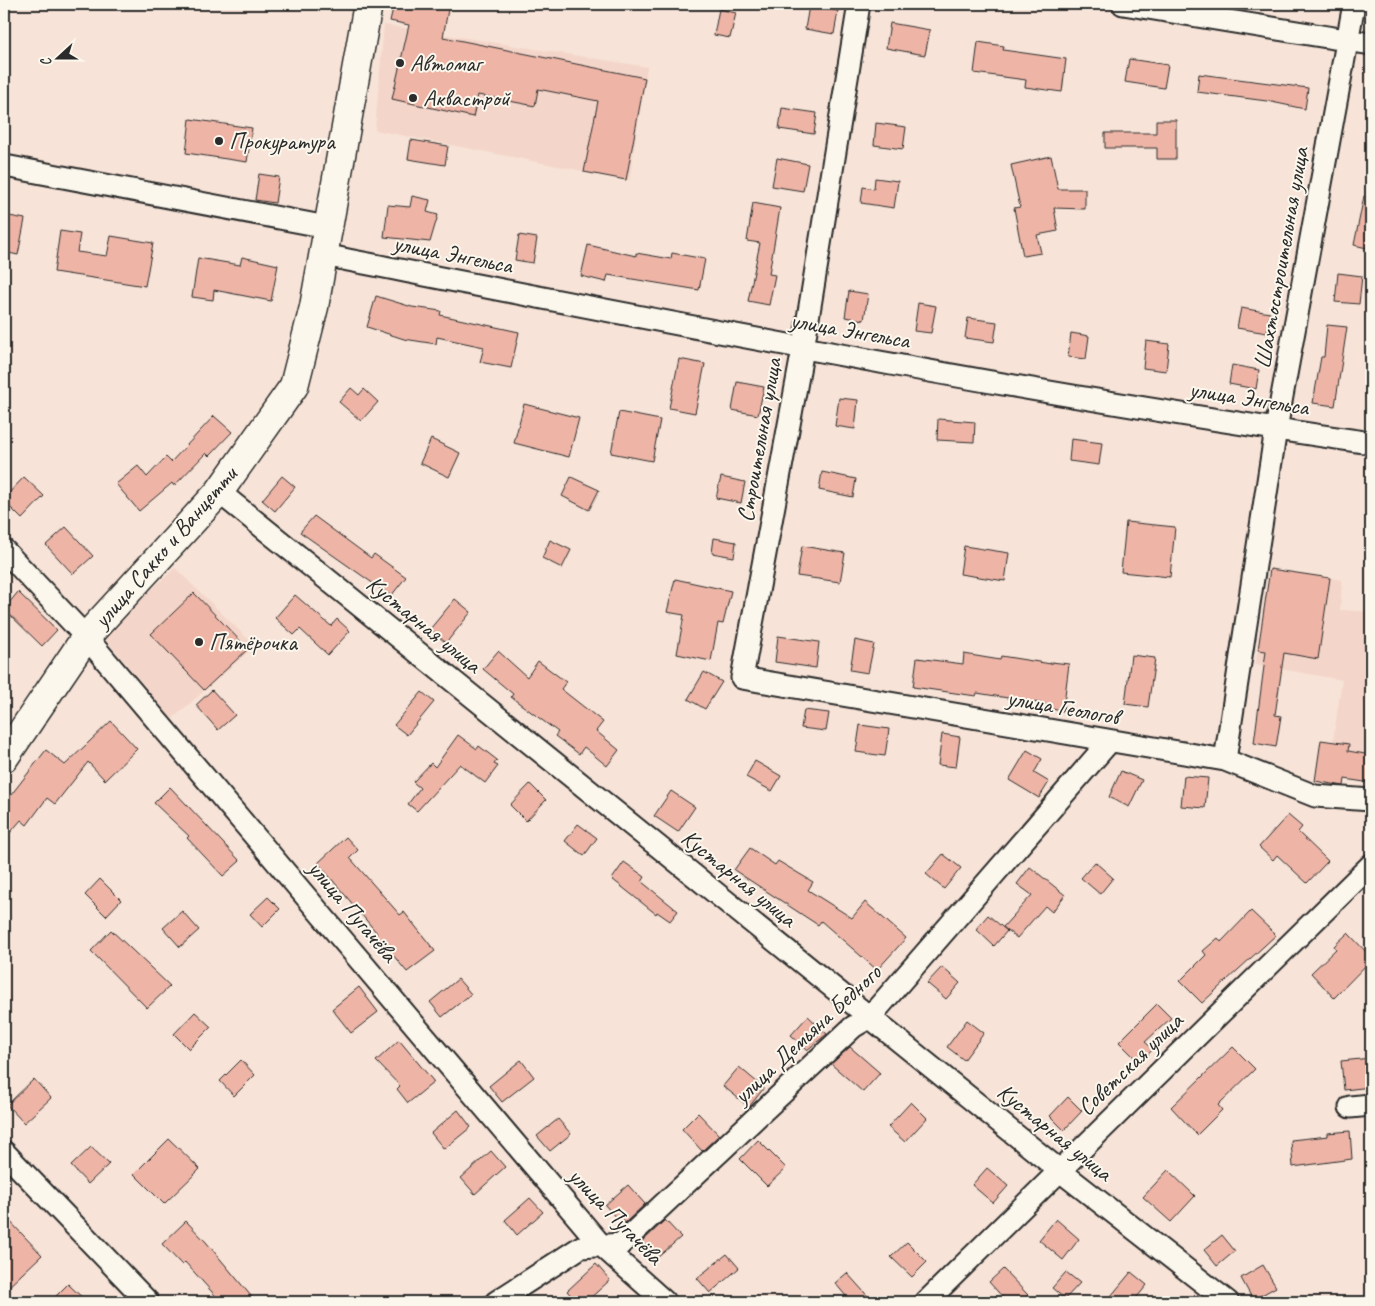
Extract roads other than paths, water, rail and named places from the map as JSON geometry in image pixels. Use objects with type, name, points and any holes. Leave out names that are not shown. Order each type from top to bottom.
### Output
[{"type":"street","name":"улица Сакко и Ванцетти","points":[[4,758],[86,637],[219,492],[294,386],[314,307],[368,4]]},
{"type":"street","name":"Строительная улица","points":[[742,678],[803,349],[859,4]]},
{"type":"street","points":[[1123,4],[1371,44]]},
{"type":"street","name":"Шахтостроительная улица","points":[[1225,760],[1276,430],[1354,4]]},
{"type":"street","points":[[5,166],[327,227]]},
{"type":"street","name":"улица Энгельса","points":[[323,256],[803,349],[1276,430],[1371,443]]},
{"type":"street","name":"Кустарная улица","points":[[219,492],[1059,1170],[1228,1302]]},
{"type":"street","name":"улица Пугачёва","points":[[4,550],[86,637],[601,1245],[665,1302]]},
{"type":"street","name":"улица Геологов","points":[[742,678],[1109,742],[1225,760],[1315,796],[1371,800]]},
{"type":"street","name":"улица Демьяна Бедного","points":[[496,1302],[581,1247],[621,1244],[853,1027],[870,1017],[1109,742]]},
{"type":"street","name":"Советская улица","points":[[926,1302],[1371,865]]},
{"type":"street","points":[[1350,1107],[1371,1105]]},
{"type":"street","points":[[4,1152],[148,1302]]},
{"type":"place","name":"Автомаг","points":[[400,63]]},
{"type":"place","name":"Аквастрой","points":[[413,98]]},
{"type":"place","name":"Прокуратура","points":[[219,141]]},
{"type":"place","name":"Пятёрочка","points":[[199,642]]}]
